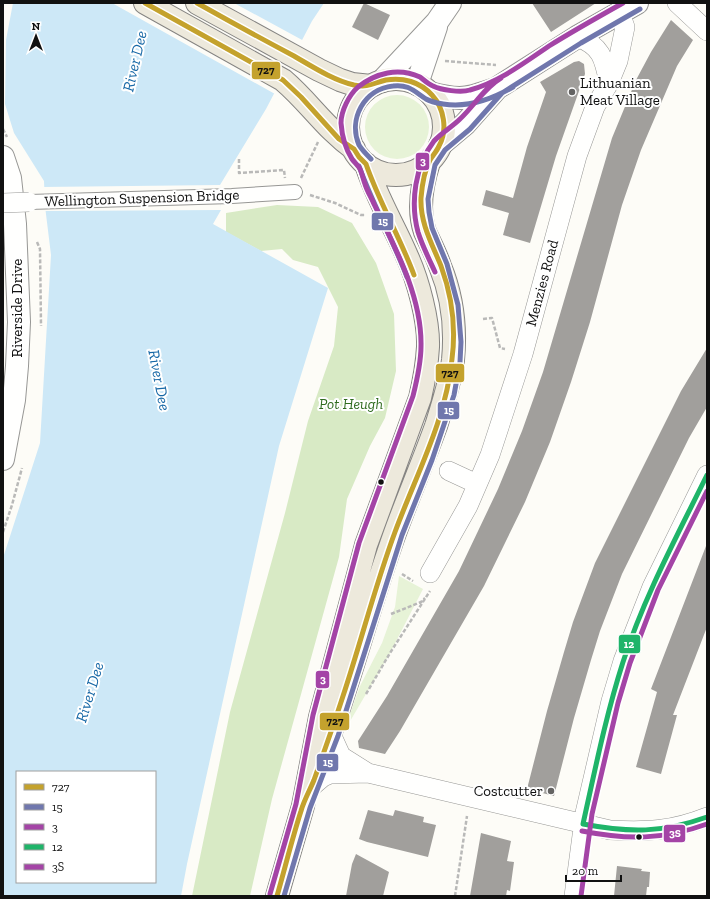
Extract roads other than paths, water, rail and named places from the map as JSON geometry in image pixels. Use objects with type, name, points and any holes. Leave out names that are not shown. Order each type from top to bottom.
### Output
[{"type":"main road","points":[[145,3],[283,80],[301,97],[339,139],[376,170],[387,174],[409,173],[420,168],[434,153]]},
{"type":"main road","points":[[197,3],[296,58],[340,80],[352,84],[376,83],[400,79],[424,88],[440,107],[444,125],[443,135],[434,153],[423,186],[421,199],[425,230],[440,266],[451,307],[454,343],[447,394],[425,457],[395,533],[331,734],[307,797],[277,896]]},
{"type":"main road","points":[[307,797],[320,717],[366,545],[420,398],[426,374],[428,346],[425,315],[408,256],[349,136],[348,121],[352,107],[360,95],[376,83]]},
{"type":"street","points":[[376,83],[437,22],[450,3]]},
{"type":"street","points":[[677,3],[707,32]]},
{"type":"street","points":[[434,153],[465,124],[497,88],[577,37],[628,8]]},
{"type":"street","name":"Menzies Road","points":[[426,584],[468,506],[490,455],[523,354],[577,156],[595,107],[609,83],[618,61],[628,8]]},
{"type":"street","points":[[437,22],[425,59],[424,88],[453,98],[473,96],[497,88]]},
{"type":"street","points":[[577,37],[587,41],[600,52],[605,64],[609,83]]},
{"type":"street","name":"Riverside Drive","points":[[3,157],[10,178],[15,224],[19,322],[14,400],[3,459]]},
{"type":"street","name":"Wellington Suspension Bridge","points":[[3,203],[225,196],[295,192]]},
{"type":"street","points":[[450,471],[477,484]]},
{"type":"street","points":[[574,896],[584,824],[611,701],[624,661],[652,587],[707,475]]},
{"type":"street","points":[[331,734],[341,756],[368,773]]},
{"type":"street","points":[[307,797],[322,778],[330,774],[368,773],[610,830],[639,832],[665,830],[693,823],[707,817]]},
{"type":"water","name":"River Dee","points":[[13,3],[324,3],[312,21],[266,109],[220,185],[221,210],[213,224],[328,288],[279,446],[181,896],[3,896],[3,558],[40,443],[51,255],[45,206],[44,181],[14,133],[5,104],[6,40]]},
{"type":"place","name":"Lithuanian Meat Village","points":[[572,92]]},
{"type":"place","name":"Costcutter","points":[[551,791]]},
{"type":"park label","name":"Pot Heugh","points":[[351,404]]}]
